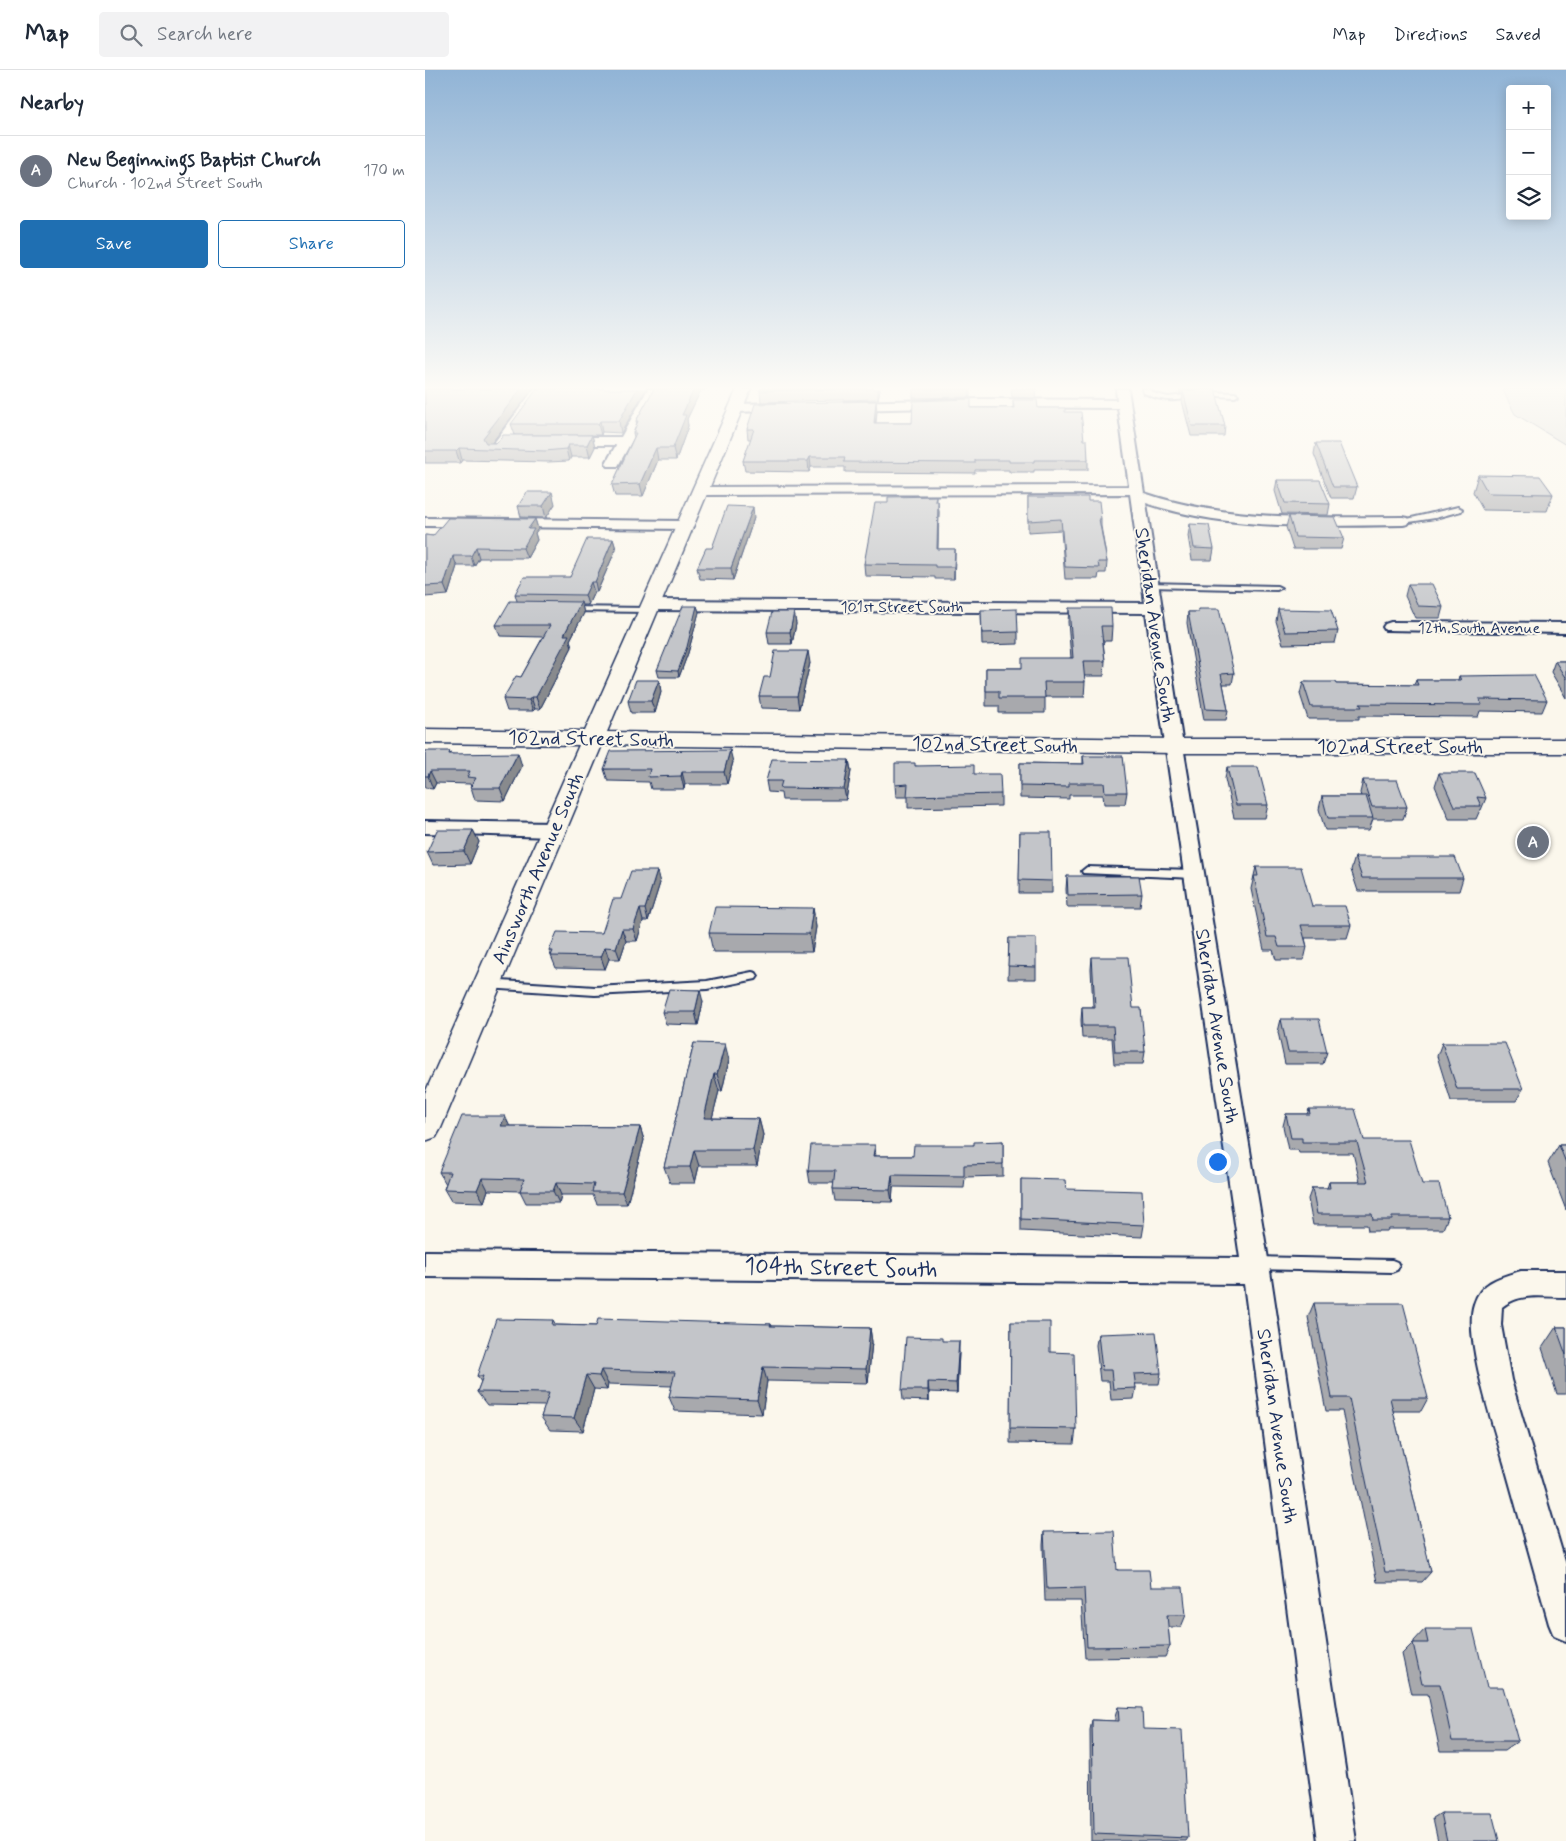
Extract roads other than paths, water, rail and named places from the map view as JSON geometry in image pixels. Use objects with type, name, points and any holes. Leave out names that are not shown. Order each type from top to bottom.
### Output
[{"type":"street","name":"Ainsworth Avenue South","points":[[425,1128],[709,472]]},
{"type":"street","name":"Sheridan Avenue South","points":[[1134,472],[1174,746],[1256,1267],[1337,1841]]},
{"type":"street","points":[[701,491],[1137,492],[1162,505],[1253,520],[1340,523],[1403,521]]},
{"type":"street","points":[[425,522],[445,525],[686,525]]},
{"type":"street","name":"101st Street South","points":[[650,608],[1151,596]]},
{"type":"street","name":"12th South Avenue","points":[[1391,627],[1566,628]]},
{"type":"street","name":"102nd Street South","points":[[425,736],[1174,746],[1566,746]]},
{"type":"street","points":[[425,828],[554,830]]},
{"type":"street","name":"104th Street South","points":[[425,1264],[1256,1267]]},
{"type":"street","points":[[1566,1284],[1521,1284],[1503,1289],[1492,1298],[1488,1305],[1487,1325],[1496,1380],[1566,1624]]},
{"type":"lane","points":[[1403,521],[1435,516],[1458,509]]},
{"type":"lane","points":[[1151,596],[1277,588]]},
{"type":"lane","points":[[562,609],[650,608]]},
{"type":"lane","points":[[1087,871],[1194,874]]},
{"type":"lane","points":[[487,984],[595,991],[707,985],[752,976]]},
{"type":"lane","points":[[1256,1267],[1392,1266]]},
{"type":"place","name":"New Beginnings Baptist Church","points":[[1533,842]]}]
